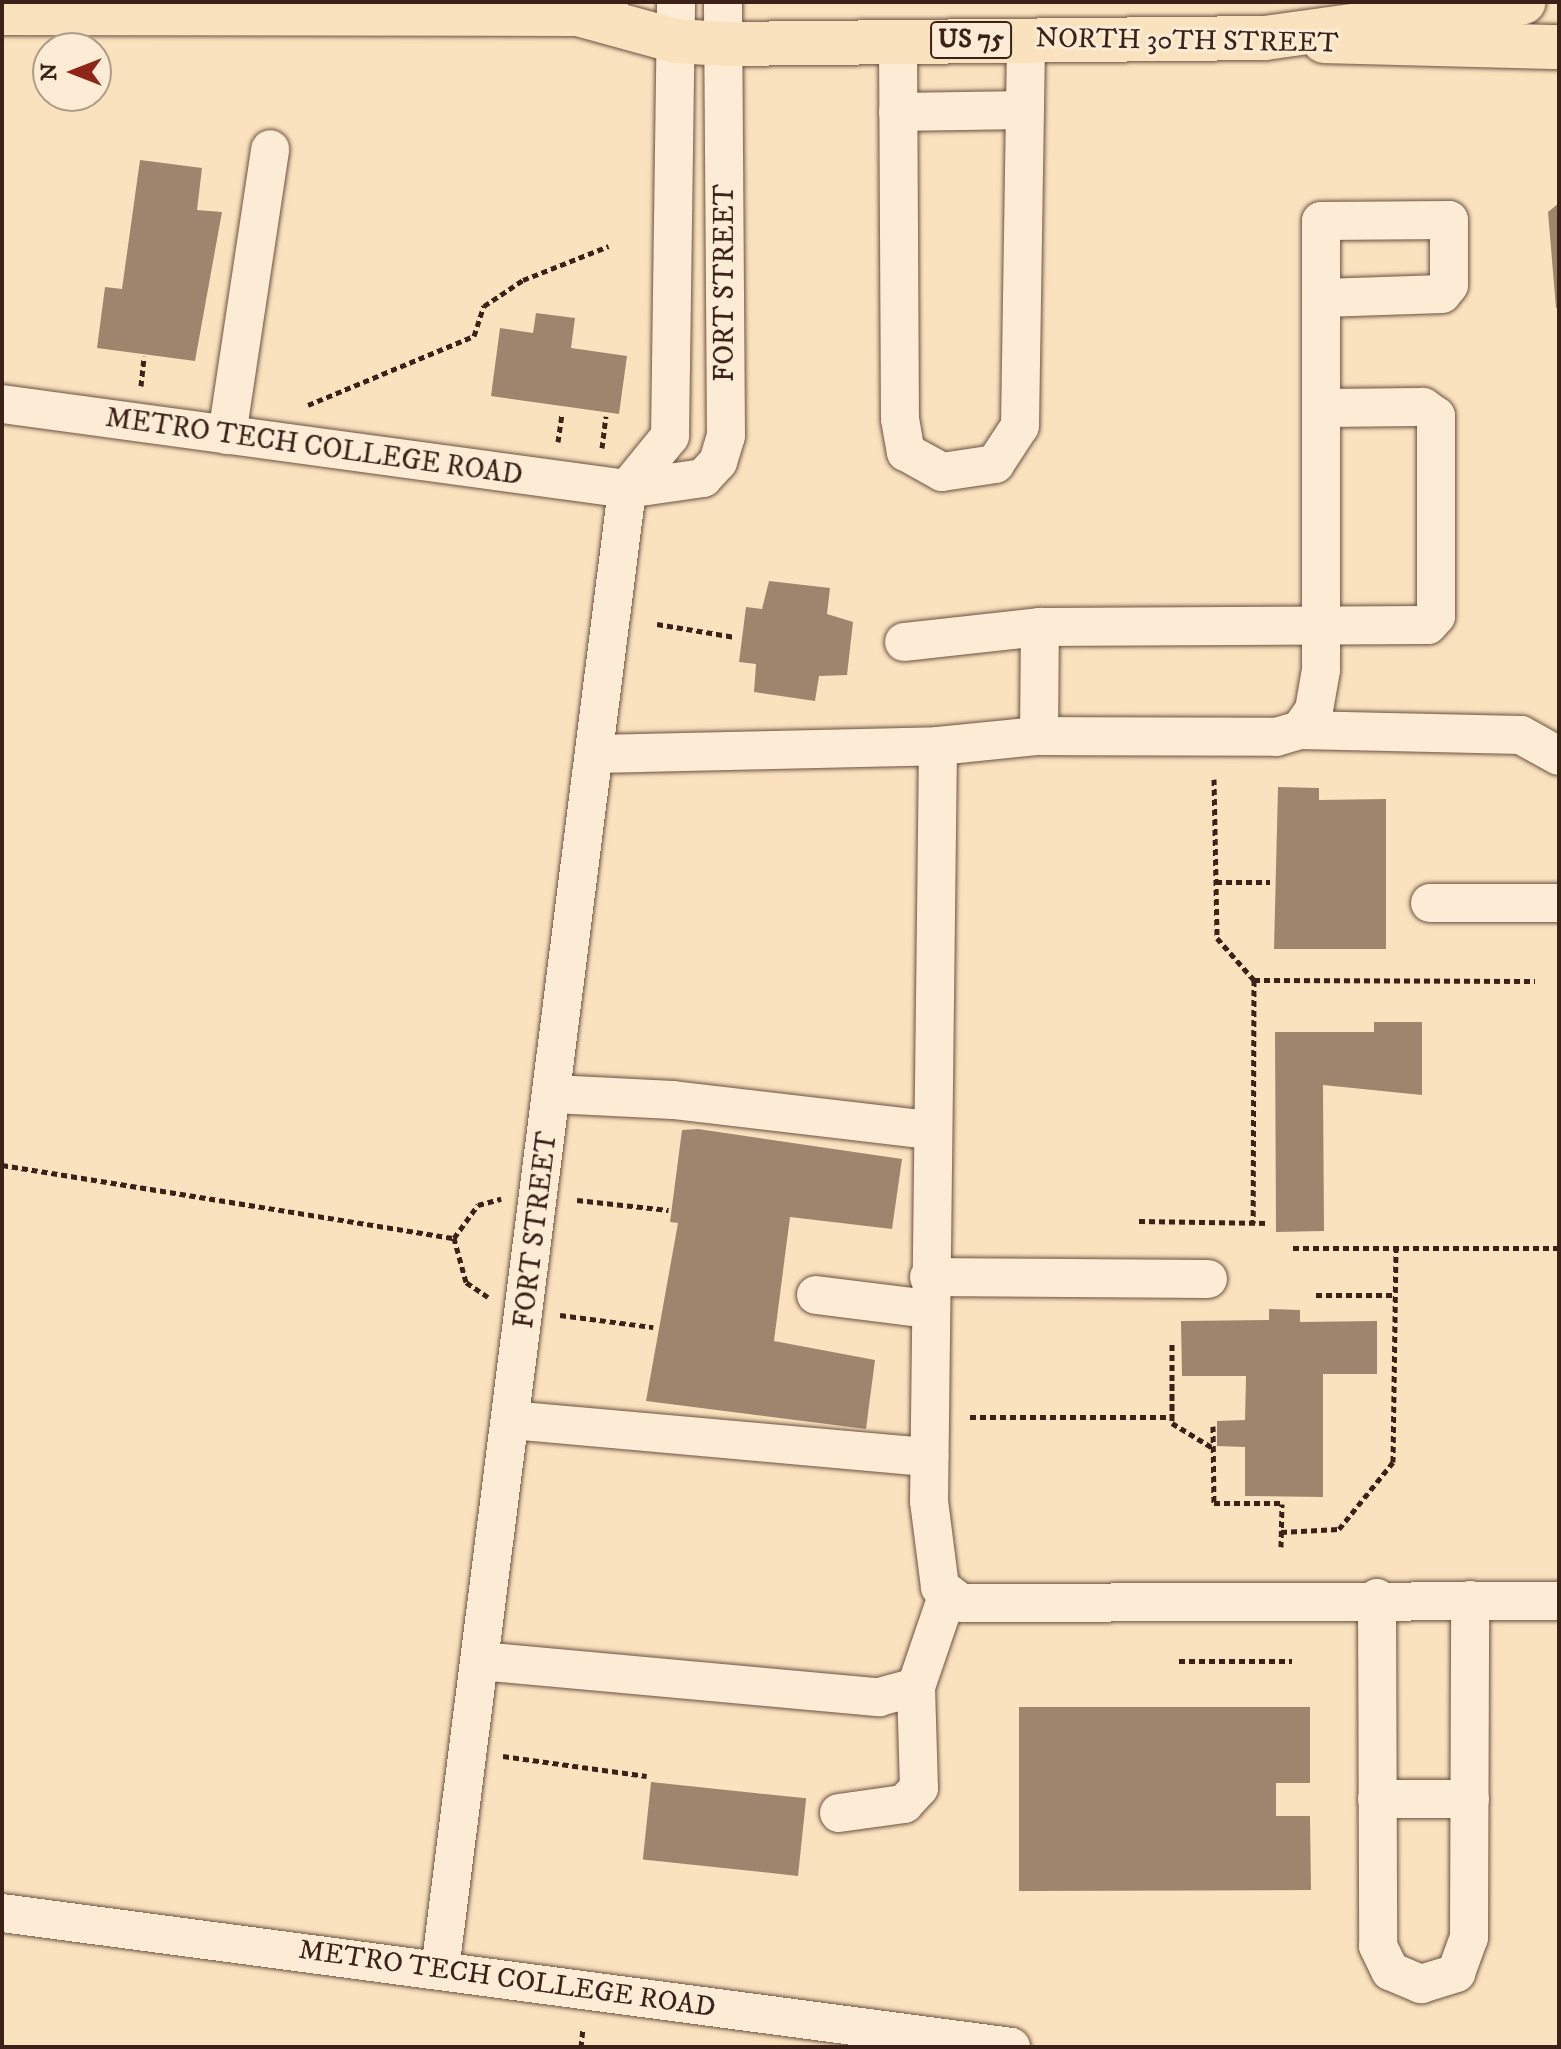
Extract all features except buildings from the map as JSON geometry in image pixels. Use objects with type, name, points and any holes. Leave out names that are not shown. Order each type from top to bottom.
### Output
[{"type":"main road","name":"NORTH 30TH STREET","points":[[578,14],[624,2]]},
{"type":"main road","name":"US 75","points":[[1265,38],[1524,2]]},
{"type":"main road","name":"NORTH 30TH STREET","points":[[2,13],[578,14],[724,23],[898,41],[1265,38],[1559,47]]},
{"type":"street","name":"FORT STREET","points":[[440,1970],[596,754],[627,489],[670,436],[676,21]]},
{"type":"street","name":"FORT STREET","points":[[627,489],[703,478],[718,462],[726,436],[724,23]]},
{"type":"street","points":[[898,41],[900,419],[906,452],[942,472],[995,464],[1020,426],[1026,39]]},
{"type":"street","points":[[898,112],[1025,110]]},
{"type":"street","points":[[227,435],[270,149]]},
{"type":"street","points":[[1300,730],[1318,695],[1323,298]]},
{"type":"street","name":"METRO TECH COLLEGE ROAD","points":[[2,404],[627,489]]},
{"type":"street","points":[[904,642],[1040,627],[1428,625],[1436,616],[1436,416],[1423,407],[1322,408]]},
{"type":"street","points":[[1039,736],[1040,627]]},
{"type":"street","points":[[596,754],[938,746],[1039,736],[1276,737],[1300,730],[1521,735],[1559,756]]},
{"type":"street","points":[[938,746],[930,1130],[929,1457],[940,1587],[961,1603],[1377,1598],[1559,1601]]},
{"type":"street","points":[[1430,903],[1559,903]]},
{"type":"street","points":[[553,1094],[673,1100],[930,1130]]},
{"type":"street","points":[[816,1295],[929,1293],[1208,1279]]},
{"type":"street","points":[[511,1420],[929,1457]]},
{"type":"street","points":[[839,1813],[904,1804],[919,1788],[916,1687],[948,1593]]},
{"type":"street","points":[[1377,1598],[1377,1799],[1383,1960],[1404,1979],[1437,1982],[1456,1973],[1469,1938],[1470,1600]]},
{"type":"street","points":[[480,1661],[879,1697],[916,1687]]},
{"type":"street","points":[[1377,1799],[1470,1799]]},
{"type":"street","name":"METRO TECH COLLEGE ROAD","points":[[2,1913],[1011,2047]]},
{"type":"path","points":[[300,408],[474,336],[484,306],[523,280],[609,246]]},
{"type":"path","points":[[140,387],[144,356]]},
{"type":"path","points":[[558,443],[562,415]]},
{"type":"path","points":[[602,449],[606,416]]},
{"type":"path","points":[[657,624],[735,637]]},
{"type":"path","points":[[1214,779],[1217,938],[1254,980],[1253,1223]]},
{"type":"path","points":[[1216,882],[1270,882]]},
{"type":"path","points":[[1254,980],[1535,981]]},
{"type":"path","points":[[2,1165],[454,1238]]},
{"type":"path","points":[[577,1200],[668,1210]]},
{"type":"path","points":[[1139,1221],[1268,1223]]},
{"type":"path","points":[[1293,1248],[1559,1248]]},
{"type":"path","points":[[1281,1532],[1339,1529],[1393,1462],[1396,1248]]},
{"type":"path","points":[[1316,1295],[1395,1295]]},
{"type":"path","points":[[1172,1344],[1172,1417]]},
{"type":"path","points":[[965,1417],[1172,1417],[1214,1449]]},
{"type":"path","points":[[1213,1426],[1214,1503],[1282,1502],[1281,1547]]},
{"type":"path","points":[[1179,1661],[1292,1661]]},
{"type":"path","points":[[502,1756],[647,1776]]},
{"type":"path","points":[[581,2047],[584,2025]]}]
